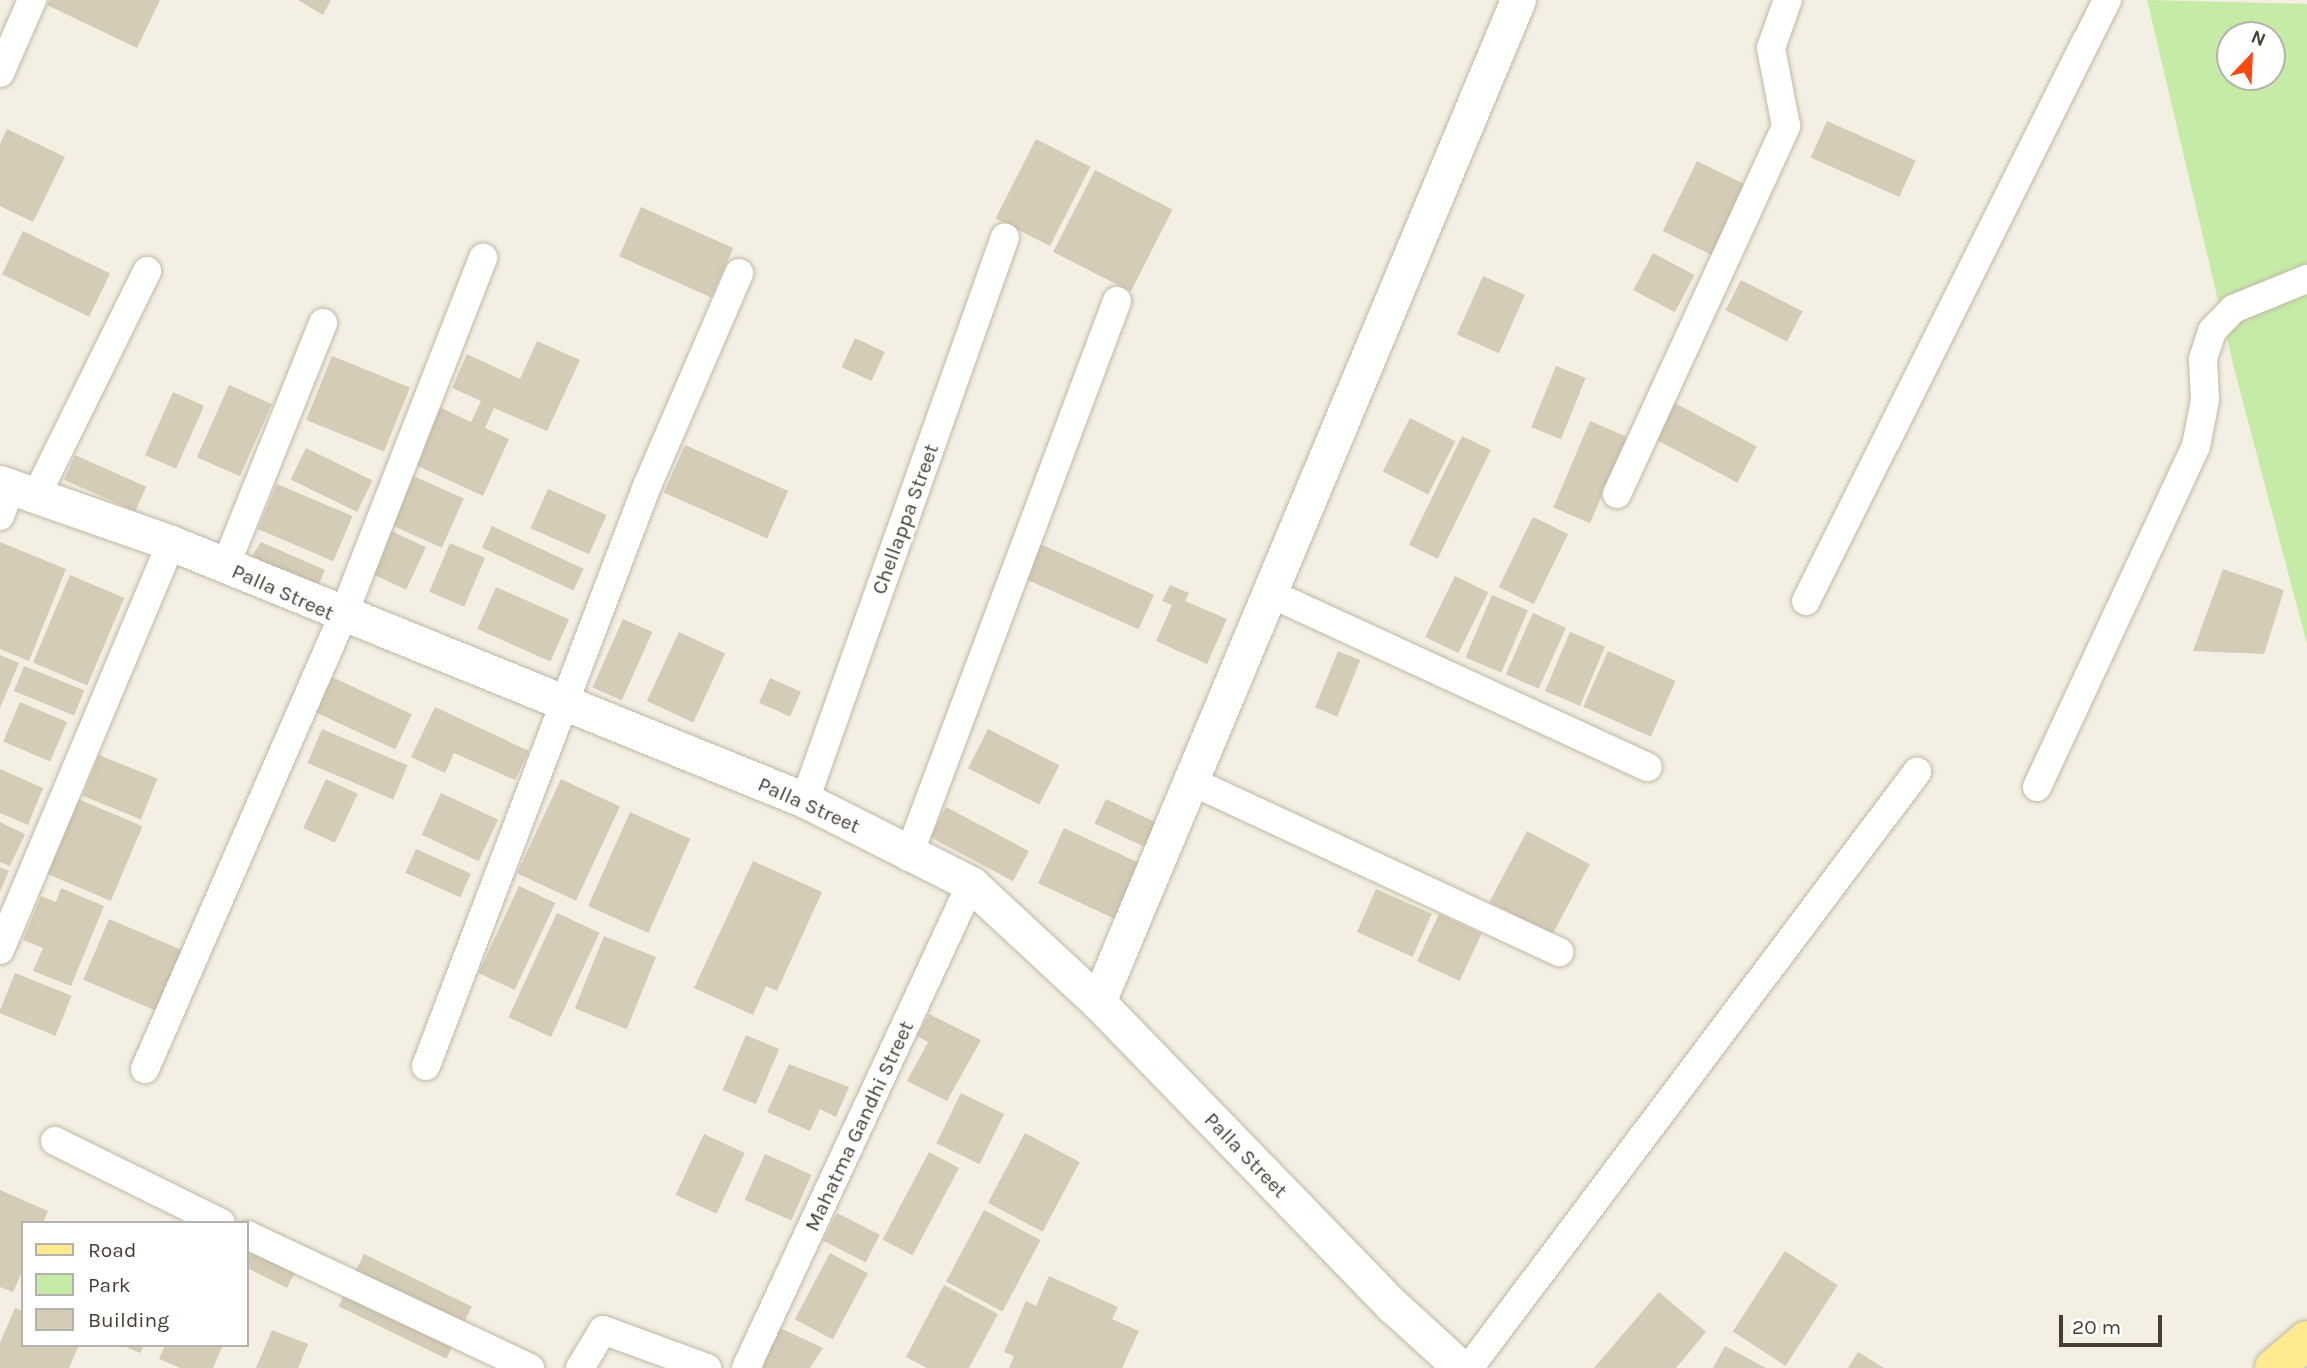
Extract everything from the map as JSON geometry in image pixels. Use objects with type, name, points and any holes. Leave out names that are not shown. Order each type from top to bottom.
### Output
[{"type":"main road","points":[[2274,1368],[2307,1340]]},
{"type":"street","points":[[0,73],[32,0]]},
{"type":"street","points":[[1098,1002],[1193,782],[1267,592],[1518,0]]},
{"type":"street","points":[[1617,494],[1786,126],[1771,48],[1788,0]]},
{"type":"street","points":[[1806,601],[2107,0]]},
{"type":"street","name":"Chellappa Street","points":[[805,800],[1005,237]]},
{"type":"street","points":[[145,1069],[342,618],[483,258]]},
{"type":"street","points":[[12,496],[147,271]]},
{"type":"street","points":[[426,1066],[647,486],[739,273]]},
{"type":"street","points":[[2037,787],[2196,446],[2205,400],[2203,359],[2212,331],[2233,309],[2307,279]]},
{"type":"street","points":[[908,857],[1117,300]]},
{"type":"street","points":[[225,567],[323,323]]},
{"type":"street","name":"Palla Street","points":[[12,496],[171,543],[342,618],[805,800],[908,857],[971,884],[1098,1002],[1392,1306],[1461,1368]]},
{"type":"street","points":[[0,950],[171,543]]},
{"type":"street","points":[[1267,592],[1648,766]]},
{"type":"street","points":[[1469,1368],[1917,772]]},
{"type":"street","points":[[1193,782],[1559,953]]},
{"type":"street","name":"Mahatma Gandhi Street","points":[[746,1368],[971,884]]},
{"type":"street","points":[[55,1141],[216,1221]]},
{"type":"street","points":[[248,1235],[530,1368]]},
{"type":"street","points":[[580,1368],[603,1330],[707,1368]]},
{"type":"green space","points":[[2147,0],[2307,4],[2307,644],[2235,372]]},
{"type":"building","points":[[50,0],[160,0],[137,48],[47,5]]},
{"type":"building","points":[[298,0],[331,0],[323,15]]},
{"type":"building","points":[[1827,121],[1916,160],[1899,197],[1811,158]]},
{"type":"building","points":[[7,129],[65,157],[33,222],[0,206],[0,144]]},
{"type":"building","points":[[1036,139],[1090,167],[1050,246],[996,218]]},
{"type":"building","points":[[1697,161],[1748,186],[1714,256],[1663,231]]},
{"type":"building","points":[[1095,170],[1173,209],[1131,291],[1053,252]]},
{"type":"building","points":[[641,207],[733,248],[711,297],[619,256]]},
{"type":"building","points":[[23,231],[110,274],[89,317],[2,274]]},
{"type":"building","points":[[1653,253],[1694,275],[1675,312],[1633,290]]},
{"type":"building","points":[[1483,276],[1525,295],[1499,353],[1457,334]]},
{"type":"building","points":[[1741,280],[1802,311],[1787,342],[1726,310]]},
{"type":"building","points":[[855,338],[885,352],[871,381],[841,367]]},
{"type":"building","points":[[537,341],[580,360],[547,431],[494,408],[485,428],[509,439],[483,496],[407,461],[433,404],[471,422],[481,401],[452,388],[467,354],[520,379]]},
{"type":"building","points":[[332,356],[410,387],[384,451],[306,420]]},
{"type":"building","points":[[1556,366],[1586,378],[1561,439],[1531,427]]},
{"type":"building","points":[[229,385],[272,404],[240,476],[197,457]]},
{"type":"building","points":[[173,392],[204,406],[176,469],[145,455]]},
{"type":"building","points":[[1671,401],[1757,447],[1737,483],[1652,437]]},
{"type":"building","points":[[1410,418],[1455,441],[1428,495],[1383,471]]},
{"type":"building","points":[[1590,421],[1627,437],[1590,523],[1553,508]]},
{"type":"building","points":[[1462,436],[1491,450],[1438,559],[1409,545]]},
{"type":"building","points":[[685,445],[788,491],[767,538],[664,493]]},
{"type":"building","points":[[306,448],[373,480],[357,512],[291,479]]},
{"type":"building","points":[[75,455],[146,487],[135,511],[64,480]]},
{"type":"building","points":[[409,474],[464,498],[442,548],[387,523]]},
{"type":"building","points":[[277,484],[352,516],[333,561],[258,529]]},
{"type":"building","points":[[548,489],[606,515],[589,554],[531,528]]},
{"type":"building","points":[[1533,517],[1568,534],[1534,604],[1499,587]]},
{"type":"building","points":[[492,526],[584,569],[573,590],[482,548]]},
{"type":"building","points":[[387,529],[426,547],[406,590],[367,572]]},
{"type":"building","points":[[0,542],[66,569],[29,661],[0,649]]},
{"type":"building","points":[[261,542],[325,570],[314,595],[249,560]]},
{"type":"building","points":[[450,543],[485,558],[464,607],[429,592]]},
{"type":"building","points":[[1038,543],[1154,595],[1139,629],[1023,578]]},
{"type":"building","points":[[2223,569],[2284,590],[2264,654],[2193,651]]},
{"type":"building","points":[[70,575],[124,598],[87,686],[33,662]]},
{"type":"building","points":[[1455,576],[1488,592],[1458,653],[1425,637]]},
{"type":"building","points":[[1170,585],[1189,593],[1185,601],[1227,619],[1207,664],[1156,641],[1172,605],[1162,601]]},
{"type":"building","points":[[496,587],[569,620],[550,662],[477,629]]},
{"type":"building","points":[[1492,595],[1528,610],[1501,673],[1465,658]]},
{"type":"building","points":[[1533,613],[1566,628],[1539,689],[1506,674]]},
{"type":"building","points":[[623,619],[652,632],[622,701],[592,688]]},
{"type":"building","points":[[679,632],[725,654],[693,722],[647,701]]},
{"type":"building","points":[[1570,632],[1605,647],[1580,706],[1545,691]]},
{"type":"building","points":[[1338,651],[1360,660],[1337,717],[1315,708]]},
{"type":"building","points":[[1608,651],[1676,681],[1651,737],[1583,707]]},
{"type":"building","points":[[0,655],[19,663],[0,708]]},
{"type":"building","points":[[24,666],[84,690],[74,715],[14,691]]},
{"type":"building","points":[[332,677],[412,714],[395,750],[316,712]]},
{"type":"building","points":[[770,678],[801,692],[790,716],[759,703]]},
{"type":"building","points":[[20,702],[67,722],[50,762],[3,742]]},
{"type":"building","points":[[435,707],[529,751],[515,780],[454,753],[445,773],[411,757]]},
{"type":"building","points":[[322,729],[408,765],[393,799],[308,763]]},
{"type":"building","points":[[988,729],[1059,765],[1039,805],[968,768]]},
{"type":"building","points":[[99,755],[157,779],[141,819],[83,796]]},
{"type":"building","points":[[0,769],[43,788],[28,825],[0,813]]},
{"type":"building","points":[[326,779],[358,794],[335,843],[303,828]]},
{"type":"building","points":[[561,779],[620,806],[576,901],[517,873]]},
{"type":"building","points":[[441,793],[498,820],[479,861],[422,835]]},
{"type":"building","points":[[78,799],[142,826],[111,901],[46,874]]},
{"type":"building","points":[[1106,799],[1157,823],[1145,847],[1095,823]]},
{"type":"building","points":[[946,807],[1029,851],[1013,881],[930,837]]},
{"type":"building","points":[[630,812],[690,839],[648,933],[588,906]]},
{"type":"building","points":[[0,822],[25,834],[10,866],[0,862]]},
{"type":"building","points":[[1064,828],[1146,866],[1120,921],[1038,883]]},
{"type":"building","points":[[1527,831],[1590,864],[1552,935],[1489,902]]},
{"type":"building","points":[[416,849],[471,873],[460,897],[405,873]]},
{"type":"building","points":[[753,861],[822,892],[777,991],[766,986],[753,1015],[694,988]]},
{"type":"building","points":[[0,867],[9,871],[0,892]]},
{"type":"building","points":[[519,886],[555,903],[515,990],[478,973]]},
{"type":"building","points":[[61,888],[104,906],[71,986],[33,971],[43,948],[23,940],[41,896],[56,902]]},
{"type":"building","points":[[1376,889],[1432,914],[1413,957],[1357,932]]},
{"type":"building","points":[[557,913],[600,933],[551,1037],[508,1017]]},
{"type":"building","points":[[1439,914],[1482,934],[1460,981],[1417,961]]},
{"type":"building","points":[[109,919],[190,953],[164,1014],[83,980]]},
{"type":"building","points":[[604,936],[656,957],[627,1029],[575,1008]]},
{"type":"building","points":[[15,973],[72,996],[55,1036],[0,1013]]},
{"type":"building","points":[[929,1014],[981,1040],[947,1101],[907,1081],[928,1042],[917,1036]]},
{"type":"building","points":[[746,1035],[779,1049],[756,1104],[723,1090]]},
{"type":"building","points":[[789,1064],[849,1087],[836,1117],[820,1109],[810,1131],[767,1112]]},
{"type":"building","points":[[961,1093],[1004,1114],[980,1164],[936,1143]]},
{"type":"building","points":[[1025,1133],[1080,1162],[1043,1232],[988,1203]]},
{"type":"building","points":[[704,1134],[745,1153],[716,1214],[676,1195]]},
{"type":"building","points":[[929,1152],[959,1168],[913,1255],[883,1239]]},
{"type":"building","points":[[765,1154],[812,1175],[791,1220],[745,1200]]},
{"type":"building","points":[[0,1190],[48,1211],[44,1221],[21,1221],[21,1274],[13,1292],[0,1287]]},
{"type":"building","points":[[984,1210],[1041,1240],[1002,1312],[946,1282]]},
{"type":"building","points":[[837,1213],[880,1235],[866,1262],[823,1241]]},
{"type":"building","points":[[257,1224],[307,1249],[287,1288],[248,1268],[248,1242]]},
{"type":"building","points":[[1785,1251],[1838,1285],[1786,1366],[1733,1332]]},
{"type":"building","points":[[830,1253],[868,1273],[833,1339],[795,1319]]},
{"type":"building","points":[[364,1254],[472,1307],[446,1359],[339,1306]]},
{"type":"building","points":[[1049,1276],[1118,1307],[1112,1319],[1139,1331],[1122,1368],[1009,1368],[1014,1356],[1004,1352],[1026,1301],[1036,1306]]},
{"type":"building","points":[[944,1285],[998,1314],[969,1368],[927,1368],[906,1357]]},
{"type":"building","points":[[1659,1292],[1706,1332],[1676,1368],[1594,1368]]},
{"type":"building","points":[[15,1308],[21,1310],[21,1347],[78,1347],[69,1368],[0,1368],[0,1343]]},
{"type":"building","points":[[778,1327],[823,1348],[810,1368],[760,1368]]},
{"type":"building","points":[[272,1330],[308,1344],[298,1368],[256,1368]]},
{"type":"building","points":[[1725,1346],[1766,1368],[1713,1368]]},
{"type":"building","points":[[126,1347],[143,1347],[140,1353]]},
{"type":"building","points":[[164,1347],[222,1347],[213,1368],[180,1368],[159,1359]]},
{"type":"building","points":[[1858,1352],[1884,1368],[1848,1368]]}]
